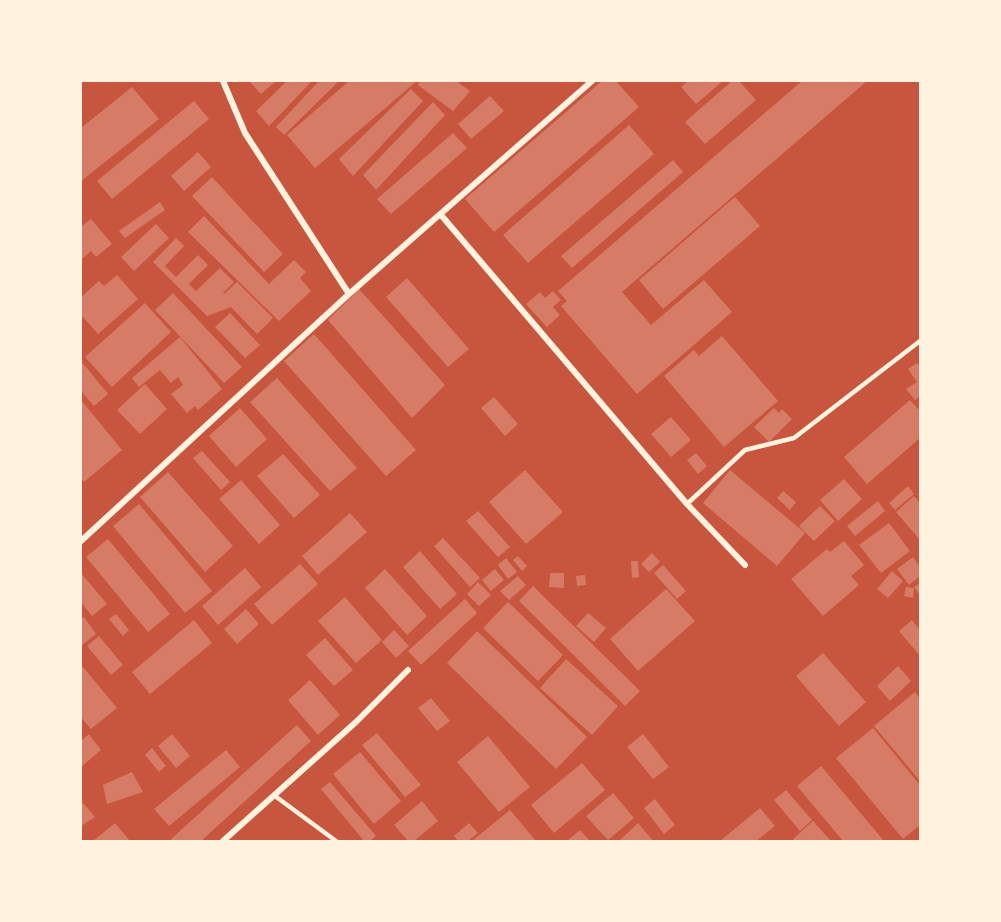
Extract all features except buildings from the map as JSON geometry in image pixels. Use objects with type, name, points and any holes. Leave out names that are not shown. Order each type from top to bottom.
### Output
[{"type":"street","points":[[223,81],[245,133],[349,294]]},
{"type":"street","points":[[81,541],[349,294],[592,81]]},
{"type":"street","points":[[441,215],[687,504],[744,565]]},
{"type":"street","points":[[223,841],[275,796],[408,670]]},
{"type":"lane","points":[[687,504],[745,450],[794,438],[920,341]]},
{"type":"lane","points":[[275,796],[336,841]]}]
